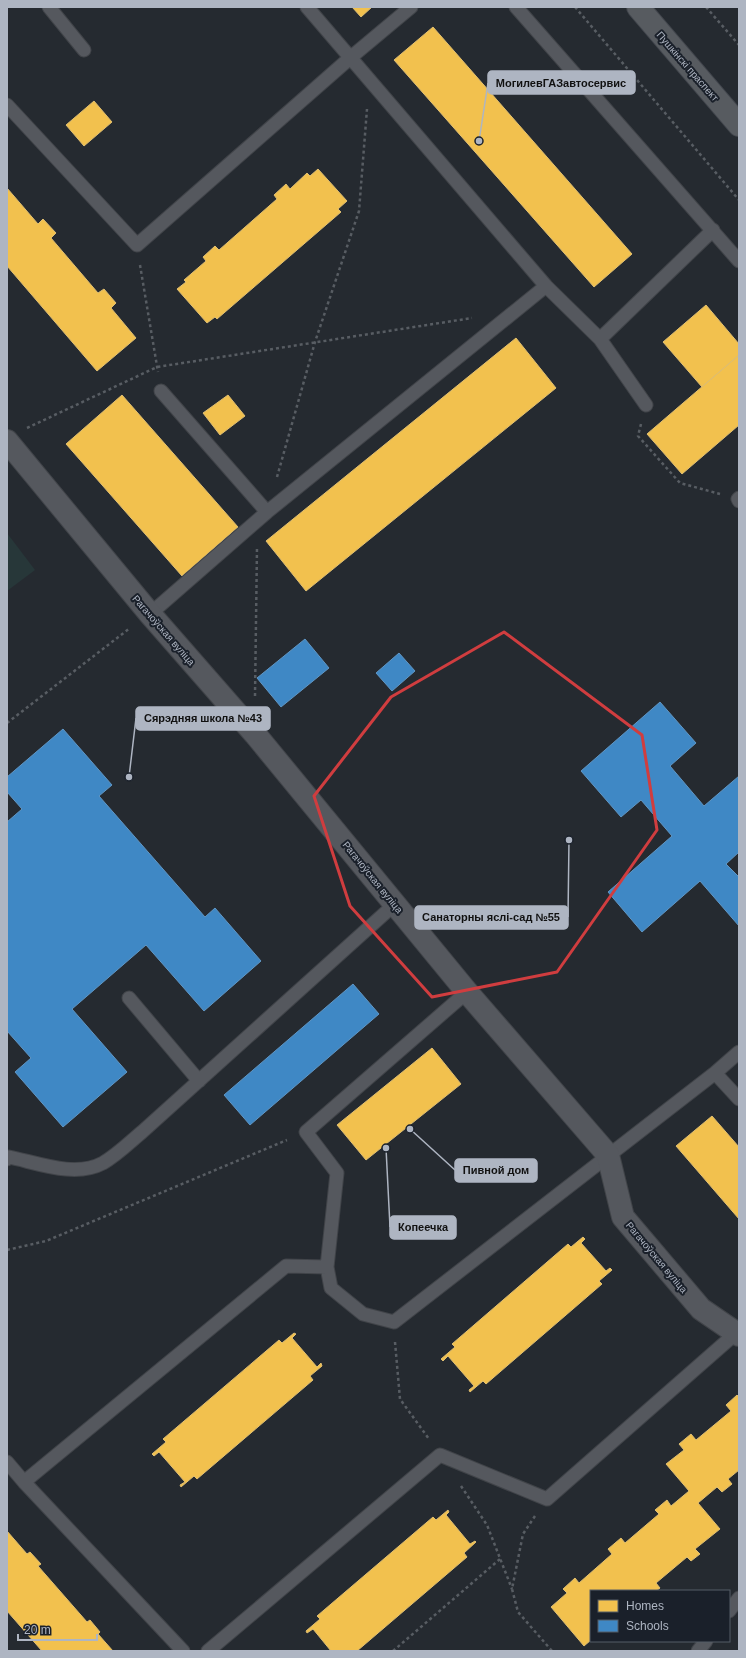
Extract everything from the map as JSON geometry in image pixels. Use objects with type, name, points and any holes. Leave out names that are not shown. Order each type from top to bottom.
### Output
[{"type":"main road","name":"Пушкінскі праспект","points":[[638,7],[739,125]]},
{"type":"street","name":"Рагачоўская вуліца","points":[[14,435],[150,614],[255,734],[467,992],[608,1155],[623,1217],[701,1310],[737,1334]]},
{"type":"lane","points":[[49,7],[84,50]]},
{"type":"lane","points":[[307,7],[546,286],[600,338],[646,405]]},
{"type":"lane","points":[[7,105],[137,245],[350,58],[411,7]]},
{"type":"lane","points":[[516,7],[739,261]]},
{"type":"lane","points":[[600,338],[713,230]]},
{"type":"lane","points":[[150,614],[267,512],[546,286]]},
{"type":"lane","points":[[161,391],[267,512]]},
{"type":"lane","points":[[7,1159],[9,1157],[66,1169],[91,1168],[104,1162],[142,1132],[395,904]]},
{"type":"lane","points":[[467,992],[306,1132],[337,1173],[327,1268],[332,1288],[363,1314],[394,1322],[715,1073],[739,1052]]},
{"type":"lane","points":[[129,998],[199,1080]]},
{"type":"lane","points":[[715,1073],[739,1099]]},
{"type":"lane","points":[[24,1482],[286,1266],[327,1268]]},
{"type":"lane","points":[[208,1651],[440,1455],[548,1499],[737,1334]]},
{"type":"lane","points":[[7,1462],[183,1651]]},
{"type":"lane","points":[[730,1610],[739,1598]]},
{"type":"lane","points":[[698,1651],[705,1642]]},
{"type":"path","points":[[575,7],[739,200]]},
{"type":"path","points":[[706,7],[739,45]]},
{"type":"path","points":[[255,734],[257,542],[267,512],[315,342],[359,211],[369,80]]},
{"type":"path","points":[[137,245],[161,391]]},
{"type":"path","points":[[14,435],[157,366],[476,318]]},
{"type":"path","points":[[646,405],[638,436],[680,483],[739,499]]},
{"type":"path","points":[[7,723],[150,614]]},
{"type":"path","points":[[7,1250],[46,1241],[306,1132]]},
{"type":"path","points":[[548,1499],[523,1534],[512,1589],[518,1612],[552,1651]]},
{"type":"path","points":[[393,1651],[500,1560]]},
{"type":"highlighted area","points":[[504,632],[642,735],[657,830],[557,972],[432,997],[350,906],[314,796],[391,697]]},
{"type":"shaded area","points":[[7,533],[35,570],[7,591]]},
{"type":"building: Homes","points":[[352,7],[372,7],[361,17]]},
{"type":"building: Homes","points":[[433,27],[632,254],[594,287],[394,60]]},
{"type":"building: Homes","points":[[94,101],[112,122],[84,146],[66,125]]},
{"type":"building: Homes","points":[[318,169],[347,201],[338,209],[341,212],[217,319],[215,317],[207,323],[177,289],[186,282],[184,280],[206,261],[203,257],[215,246],[219,250],[277,199],[274,195],[286,184],[290,189],[307,173],[310,176]]},
{"type":"building: Homes","points":[[7,188],[38,224],[43,219],[56,233],[51,238],[98,293],[104,289],[116,303],[111,308],[136,338],[97,371],[7,266]]},
{"type":"building: Homes","points":[[706,305],[739,344],[739,355],[702,387],[663,342]]},
{"type":"building: Homes","points":[[516,338],[556,388],[306,591],[266,541]]},
{"type":"building: Homes","points":[[739,355],[739,425],[682,474],[647,434]]},
{"type":"building: Homes","points":[[122,395],[238,527],[182,576],[66,444]]},
{"type":"building: Homes","points":[[228,395],[245,416],[220,435],[203,413]]},
{"type":"building: Homes","points":[[432,1048],[461,1084],[366,1160],[337,1125]]},
{"type":"building: Homes","points":[[712,1116],[739,1147],[739,1219],[676,1146]]},
{"type":"building: Homes","points":[[583,1237],[585,1239],[581,1243],[606,1271],[610,1268],[612,1270],[599,1281],[602,1284],[486,1384],[483,1381],[470,1392],[469,1390],[474,1386],[448,1356],[443,1361],[441,1359],[455,1347],[452,1344],[568,1244],[571,1247]]},
{"type":"building: Homes","points":[[294,1333],[296,1334],[292,1338],[317,1367],[321,1363],[322,1366],[310,1376],[313,1380],[197,1479],[194,1476],[181,1487],[180,1485],[185,1482],[159,1452],[154,1456],[152,1454],[166,1442],[163,1439],[279,1340],[282,1343]]},
{"type":"building: Homes","points":[[737,1395],[739,1397],[739,1470],[728,1479],[732,1484],[722,1492],[717,1487],[698,1503],[720,1529],[695,1549],[700,1554],[691,1561],[687,1557],[656,1583],[660,1588],[657,1590],[590,1590],[590,1641],[584,1646],[551,1607],[567,1593],[563,1589],[575,1578],[579,1583],[612,1554],[608,1549],[621,1538],[625,1543],[659,1514],[655,1510],[667,1500],[671,1506],[689,1491],[666,1464],[684,1450],[679,1444],[691,1434],[696,1440],[731,1411],[726,1405]]},
{"type":"building: Homes","points":[[448,1510],[449,1512],[446,1515],[470,1544],[475,1541],[476,1542],[464,1553],[467,1557],[357,1651],[331,1651],[313,1629],[307,1633],[306,1631],[320,1619],[317,1616],[433,1517],[436,1520]]},
{"type":"building: Homes","points":[[7,1531],[27,1554],[30,1552],[41,1564],[38,1566],[87,1622],[90,1620],[100,1632],[98,1634],[113,1651],[42,1651],[7,1611]]},
{"type":"building: Schools","points":[[305,639],[329,668],[281,707],[257,678]]},
{"type":"building: Schools","points":[[399,653],[415,671],[392,691],[376,673]]},
{"type":"building: Schools","points":[[660,702],[696,743],[670,766],[704,806],[739,776],[739,852],[726,864],[739,877],[739,926],[700,881],[642,932],[608,892],[672,836],[641,800],[621,817],[581,771]]},
{"type":"building: Schools","points":[[63,729],[112,785],[99,796],[205,917],[215,908],[261,961],[204,1011],[146,945],[72,1009],[127,1072],[63,1127],[15,1072],[31,1058],[7,1031],[7,822],[22,809],[7,792],[7,777]]},
{"type":"building: Schools","points":[[353,984],[379,1014],[250,1125],[224,1095]]},
{"type":"place","name":"МогилевГАЗавтосервис","points":[[479,141]]},
{"type":"place","name":"Сярэдняя школа №43","points":[[129,777]]},
{"type":"place","name":"Санаторны яслі-сад №55","points":[[569,840]]},
{"type":"place","name":"Пивной дом","points":[[410,1129]]},
{"type":"place","name":"Копеечка","points":[[386,1148]]}]
